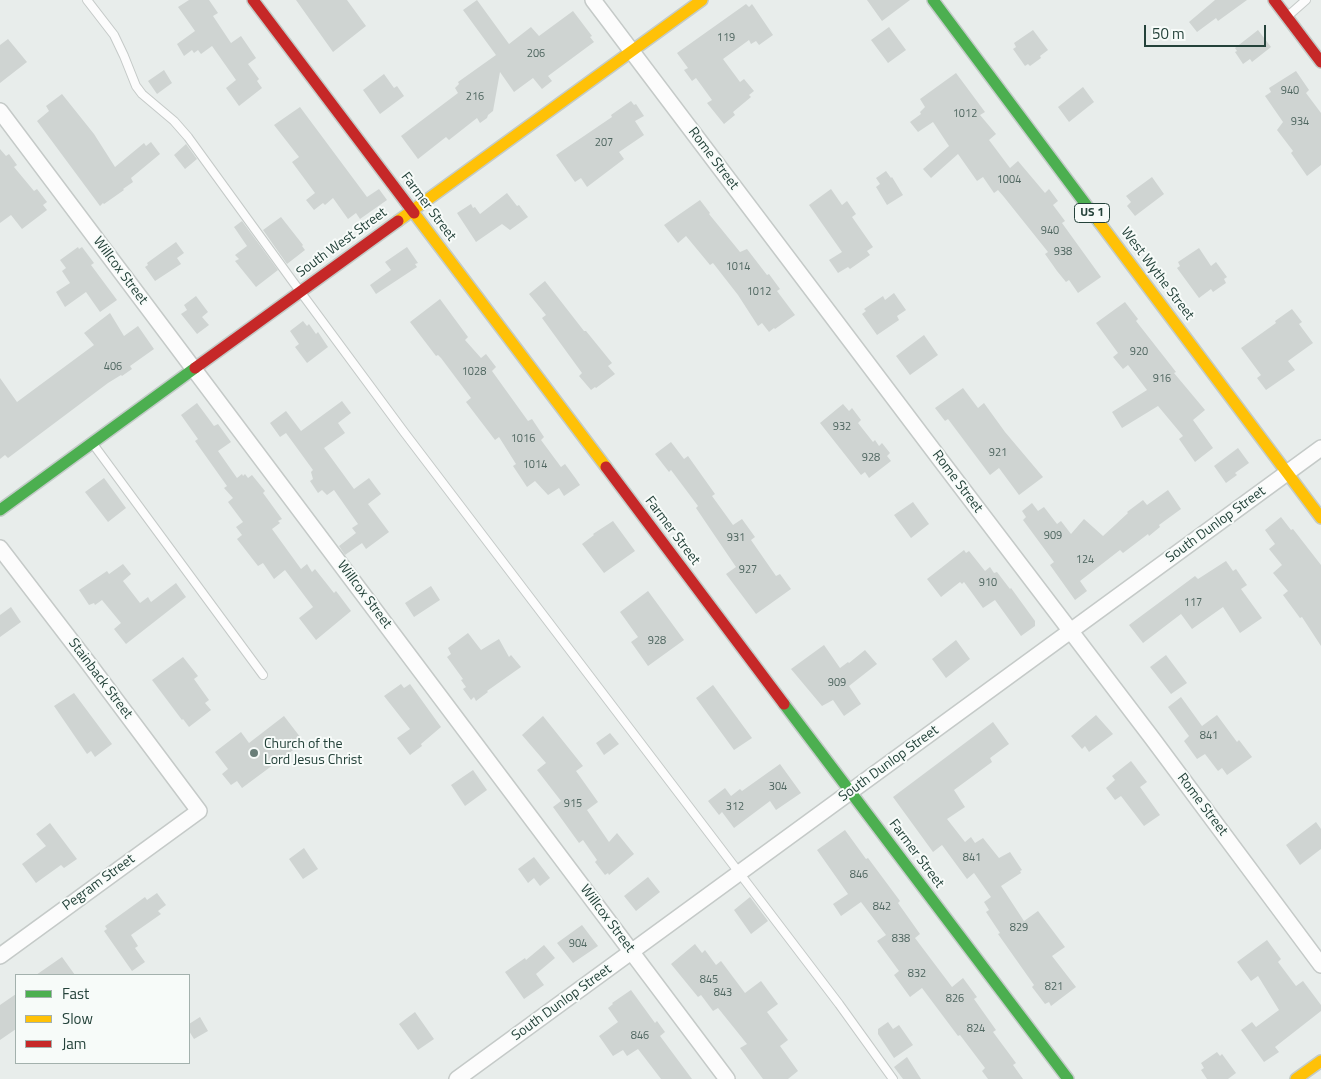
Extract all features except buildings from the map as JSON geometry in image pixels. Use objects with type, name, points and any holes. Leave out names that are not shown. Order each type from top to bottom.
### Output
[{"type":"street","name":"Farmer Street","points":[[253,0],[1068,1079]]},
{"type":"street","name":"Rome Street","points":[[593,0],[1321,964]]},
{"type":"street","name":"South West Street","points":[[0,510],[702,0]]},
{"type":"street","name":"West Wythe Street","points":[[933,0],[1321,518]]},
{"type":"street","points":[[1274,0],[1321,62]]},
{"type":"street","name":"Willcox Street","points":[[0,111],[727,1079]]},
{"type":"street","name":"South Dunlop Street","points":[[457,1079],[1321,448]]},
{"type":"street","name":"Stainback Street","points":[[0,548],[199,811]]},
{"type":"street","name":"Pegram Street","points":[[0,956],[199,811]]},
{"type":"street","points":[[1296,1079],[1321,1060]]},
{"type":"lane","points":[[87,0],[114,35],[136,86],[142,94],[188,136],[404,432],[643,744],[839,1004],[893,1079]]},
{"type":"lane","points":[[1287,17],[1306,0]]},
{"type":"lane","points":[[92,443],[263,675]]},
{"type":"traffic: fast","points":[[933,0],[1099,222]]},
{"type":"traffic: fast","points":[[0,510],[195,368]]},
{"type":"traffic: fast","points":[[784,704],[1068,1079]]},
{"type":"traffic: slow","points":[[398,221],[702,0]]},
{"type":"traffic: slow","points":[[414,213],[606,467]]},
{"type":"traffic: slow","points":[[1099,222],[1321,518]]},
{"type":"traffic: slow","points":[[1296,1079],[1321,1061]]},
{"type":"traffic: jam","points":[[253,0],[414,213]]},
{"type":"traffic: jam","points":[[1274,0],[1321,62]]},
{"type":"traffic: jam","points":[[195,368],[398,221]]},
{"type":"traffic: jam","points":[[606,467],[784,704]]},
{"type":"place","name":"Church of the Lord Jesus Christ","points":[[254,753]]}]
